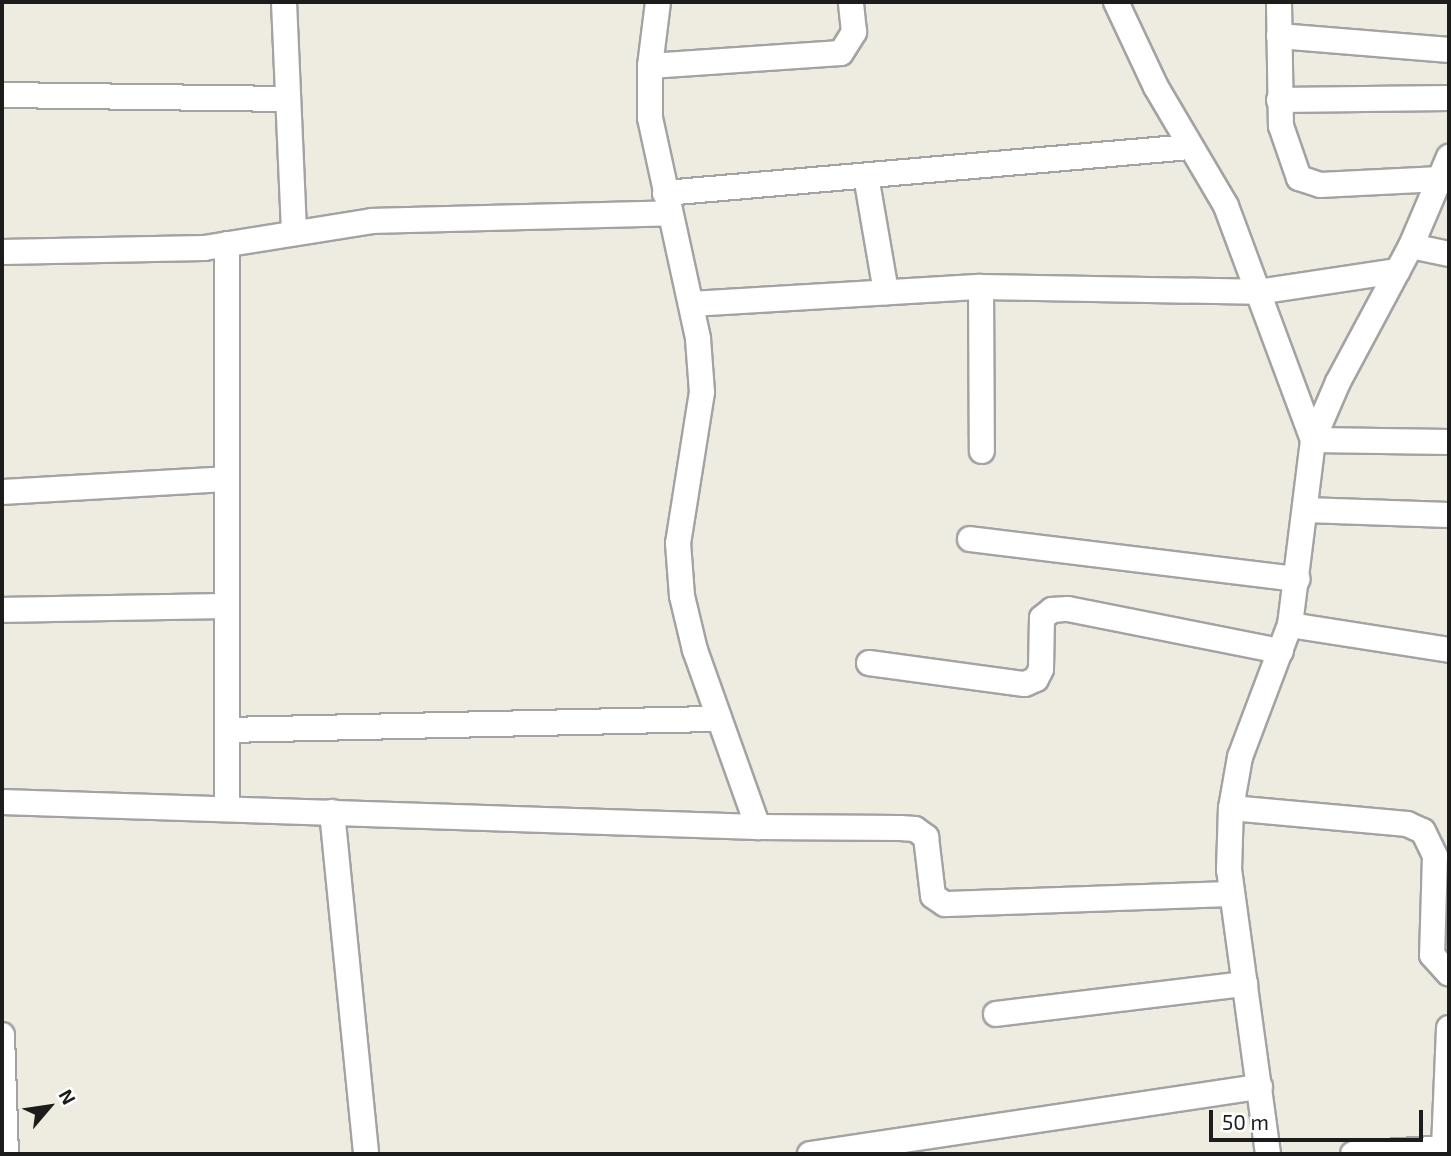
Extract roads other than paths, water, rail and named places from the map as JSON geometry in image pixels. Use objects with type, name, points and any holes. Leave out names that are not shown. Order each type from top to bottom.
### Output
[{"type":"street","points":[[284,2],[294,233]]},
{"type":"street","points":[[658,2],[650,66],[650,118],[691,304],[702,391],[678,544],[682,596],[695,650],[758,827]]},
{"type":"street","points":[[650,66],[841,53],[854,32],[851,2]]},
{"type":"street","points":[[1116,2],[1190,147],[1226,206],[1313,440]]},
{"type":"street","points":[[1279,2],[1279,100],[1288,156],[1299,178],[1320,184],[1445,168]]},
{"type":"street","points":[[1279,36],[1449,50]]},
{"type":"street","points":[[2,95],[288,99]]},
{"type":"street","points":[[1279,100],[1449,98]]},
{"type":"street","points":[[2,252],[151,252],[228,244],[372,221],[668,203],[866,176],[1190,147]]},
{"type":"street","points":[[1268,1154],[1232,894],[1231,808],[1240,757],[1290,625],[1298,579],[1313,440],[1411,246],[1445,168]]},
{"type":"street","points":[[866,176],[886,292]]},
{"type":"street","points":[[228,244],[228,808]]},
{"type":"street","points":[[1411,246],[1449,254]]},
{"type":"street","points":[[691,304],[981,287],[1257,292],[1397,271]]},
{"type":"street","points":[[981,287],[982,451]]},
{"type":"street","points":[[1313,440],[1449,442]]},
{"type":"street","points":[[2,492],[227,479]]},
{"type":"street","points":[[1305,509],[1449,516]]},
{"type":"street","points":[[970,539],[1298,579]]},
{"type":"street","points":[[2,610],[227,606]]},
{"type":"street","points":[[869,663],[1025,684],[1037,679],[1041,669],[1042,618],[1052,610],[1068,609],[1281,651]]},
{"type":"street","points":[[1290,625],[1449,649]]},
{"type":"street","points":[[227,730],[719,719]]},
{"type":"street","points":[[2,802],[758,827],[915,829],[926,837],[933,896],[945,904],[1232,894]]},
{"type":"street","points":[[1231,808],[1407,824],[1423,831],[1435,856],[1432,955],[1449,974]]},
{"type":"street","points":[[331,812],[366,1154]]},
{"type":"street","points":[[996,1014],[1245,984]]},
{"type":"street","points":[[1353,1154],[1447,1148],[1449,1028]]},
{"type":"street","points":[[2,1035],[6,1154]]},
{"type":"street","points":[[810,1154],[1260,1087]]}]
